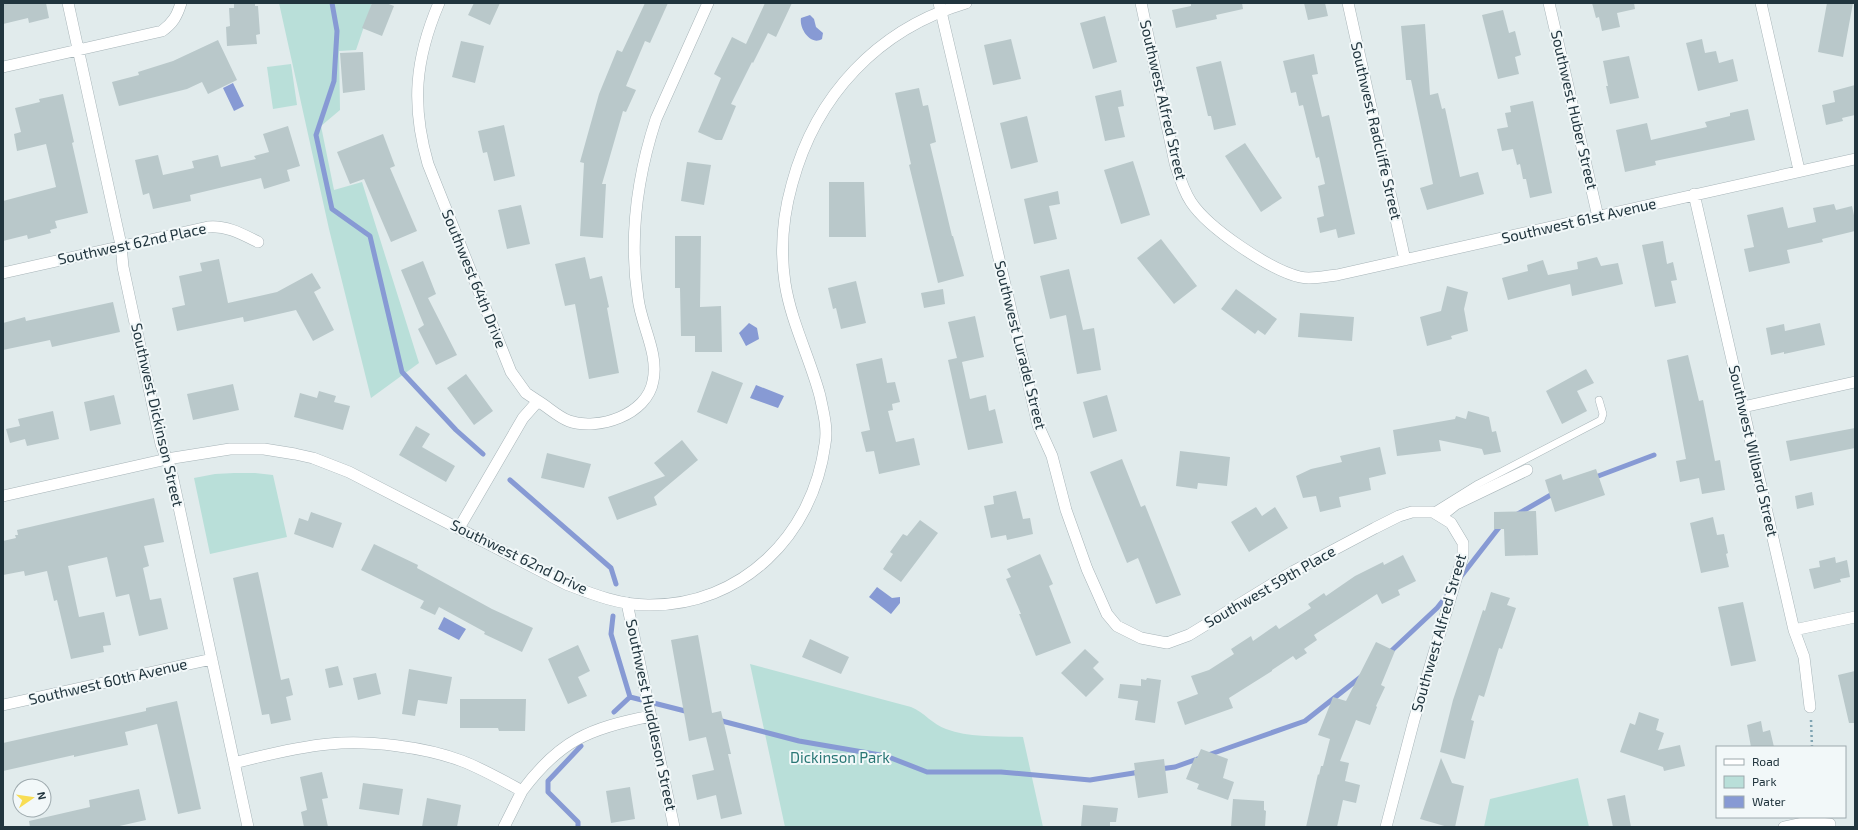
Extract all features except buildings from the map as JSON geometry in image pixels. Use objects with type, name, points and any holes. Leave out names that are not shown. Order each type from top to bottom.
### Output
[{"type":"street","name":"Southwest Dickinson Street","points":[[68,3],[121,245],[123,267],[161,444],[171,470],[248,827]]},
{"type":"street","points":[[3,67],[162,31],[170,25],[177,16],[181,3]]},
{"type":"street","name":"Southwest 64th Drive","points":[[439,3],[426,35],[417,75],[417,117],[420,138],[428,164],[512,372],[526,393],[538,402],[568,420],[588,424],[600,424],[624,415],[639,405],[648,394],[653,382],[654,361],[642,320],[636,283],[634,246],[637,199],[650,139],[656,119],[708,3]]},
{"type":"street","name":"Southwest 62nd Drive","points":[[166,458],[204,452],[246,448],[295,454],[313,458],[349,472],[566,584],[599,596],[627,603],[648,605],[676,603],[705,596],[730,586],[755,569],[776,550],[787,539],[802,517],[815,487],[826,443],[824,412],[809,359],[795,321],[785,284],[783,267],[784,227],[794,178],[806,141],[825,107],[859,65],[888,41],[940,7],[966,3]]},
{"type":"street","name":"Southwest Alfred Street","points":[[1140,3],[1174,163],[1181,183],[1191,202],[1205,219],[1260,260],[1283,272],[1302,278]]},
{"type":"street","name":"Southwest Radcliffe Street","points":[[1348,3],[1405,260]]},
{"type":"street","name":"Southwest Huber Street","points":[[1549,3],[1598,217]]},
{"type":"street","points":[[1761,3],[1799,170]]},
{"type":"street","name":"Southwest Luradel Street","points":[[940,7],[1038,425],[1052,456],[1066,510],[1087,569],[1107,614],[1117,626],[1142,638],[1167,643],[1189,635]]},
{"type":"street","name":"Southwest 61st Avenue","points":[[1302,278],[1337,275],[1598,217],[1799,170],[1855,159]]},
{"type":"street","name":"Southwest Wilbard Street","points":[[1694,194],[1794,630],[1804,657],[1810,707]]},
{"type":"street","name":"Southwest 62nd Place","points":[[3,273],[121,245],[219,226],[258,242]]},
{"type":"street","points":[[1743,407],[1855,382]]},
{"type":"street","points":[[458,528],[523,418],[538,402]]},
{"type":"street","points":[[3,496],[166,458]]},
{"type":"street","points":[[1437,514],[1528,470]]},
{"type":"street","name":"Southwest 59th Place","points":[[1189,635],[1292,572],[1399,516],[1412,512],[1437,514]]},
{"type":"street","name":"Southwest Alfred Street","points":[[1386,827],[1414,720],[1463,556],[1463,543],[1459,534],[1451,523],[1437,514]]},
{"type":"street","name":"Southwest Huddleson Street","points":[[627,603],[674,827]]},
{"type":"street","points":[[1794,630],[1855,617]]},
{"type":"street","name":"Southwest 60th Avenue","points":[[3,705],[212,659]]},
{"type":"street","points":[[504,827],[522,791],[538,770],[568,744],[595,730],[617,723],[651,716]]},
{"type":"street","points":[[234,763],[286,751],[331,744],[356,743],[412,748],[461,761],[522,791]]},
{"type":"street","points":[[1784,827],[1807,822],[1830,826]]},
{"type":"lane","points":[[1437,514],[1472,487],[1601,420],[1603,414],[1598,400]]},
{"type":"path","points":[[1810,707],[1812,746]]},
{"type":"green space","points":[[279,3],[372,3],[356,50],[339,51],[340,110],[321,126],[334,190],[362,182],[419,363],[371,398],[329,229]]},
{"type":"green space","points":[[291,64],[297,105],[273,109],[267,67]]},
{"type":"green space","points":[[234,473],[273,475],[287,537],[210,554],[194,478],[215,474]]},
{"type":"green space","name":"Dickinson Park","points":[[750,664],[911,707],[941,727],[955,732],[984,736],[1023,737],[1043,827],[785,827]]},
{"type":"green space","points":[[1578,778],[1589,827],[1484,827],[1490,799]]},
{"type":"water","points":[[810,15],[814,19],[816,27],[823,33],[822,39],[818,41],[810,38],[802,27],[801,18]]},
{"type":"water","points":[[233,83],[244,106],[234,111],[223,88]]},
{"type":"water","points":[[749,323],[757,328],[759,339],[746,346],[739,333]]},
{"type":"water","points":[[756,385],[784,396],[778,408],[750,398]]},
{"type":"water","points":[[877,587],[892,598],[900,597],[900,603],[891,614],[869,597]]},
{"type":"water","points":[[444,617],[466,629],[459,640],[438,629]]},
{"type":"waterway","points":[[332,3],[337,31],[334,81],[316,135],[332,209],[370,236],[402,372],[456,430],[483,454]]},
{"type":"waterway","points":[[1593,478],[1654,455]]},
{"type":"waterway","points":[[510,480],[611,568],[616,584]]},
{"type":"waterway","points":[[1516,515],[1556,492]]},
{"type":"waterway","points":[[1459,579],[1501,525]]},
{"type":"waterway","points":[[1388,654],[1437,608],[1449,593]]},
{"type":"waterway","points":[[613,616],[611,634],[630,697]]},
{"type":"waterway","points":[[1208,755],[1305,721],[1362,676]]},
{"type":"waterway","points":[[630,697],[689,712]]},
{"type":"waterway","points":[[614,712],[630,697]]},
{"type":"waterway","points":[[718,720],[799,741],[886,756],[927,772],[1001,772],[1090,780],[1140,772]]},
{"type":"waterway","points":[[578,827],[578,822],[548,792],[548,781],[581,746]]},
{"type":"waterway","points":[[1160,769],[1175,767],[1200,758]]}]
